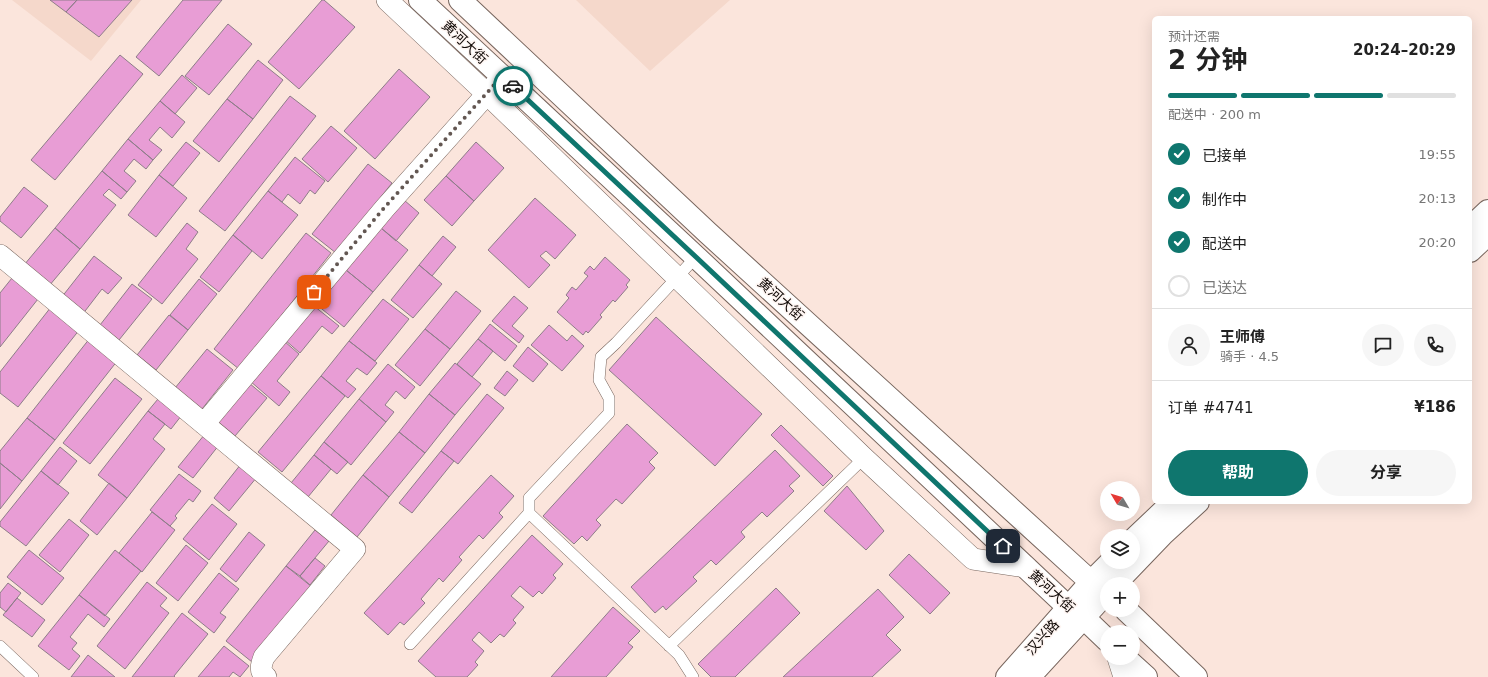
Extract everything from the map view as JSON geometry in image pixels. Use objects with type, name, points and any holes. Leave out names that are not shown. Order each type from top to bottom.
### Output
[{"type":"main road","name":"黄河大街","points":[[420,0],[1026,567],[1100,634]]},
{"type":"main road","name":"黄河大街","points":[[460,0],[708,233],[1099,587]]},
{"type":"main road","points":[[1472,226],[1488,211]]},
{"type":"main road","points":[[1472,249],[1488,234]]},
{"type":"main road","points":[[1140,533],[1171,504]]},
{"type":"main road","points":[[1122,577],[1163,534],[1196,504]]},
{"type":"main road","name":"汉兴路","points":[[1007,677],[1099,587],[1108,569]]},
{"type":"main road","name":"汉兴路","points":[[1031,676],[1075,612]]},
{"type":"main road","points":[[1133,617],[1196,677]]},
{"type":"main road","points":[[1133,665],[1146,677]]},
{"type":"street","points":[[387,0],[487,94],[864,458],[973,559],[1026,567]]},
{"type":"street","points":[[204,424],[384,208],[502,76]]},
{"type":"street","points":[[0,255],[355,549],[264,658],[261,666],[263,674],[266,677]]},
{"type":"street","points":[[1120,665],[1124,677]]},
{"type":"lane","points":[[410,644],[529,513],[529,498],[609,413],[609,398],[599,380],[601,357],[616,343],[696,257]]},
{"type":"lane","points":[[669,646],[864,458]]},
{"type":"lane","points":[[529,513],[679,655],[693,677]]},
{"type":"lane","points":[[0,646],[33,677]]},
{"type":"shaded area","points":[[12,0],[141,0],[91,61]]},
{"type":"shaded area","points":[[576,0],[730,0],[650,71]]},
{"type":"building","points":[[50,0],[77,0],[66,12]]},
{"type":"building","points":[[77,0],[132,0],[99,37],[66,12]]},
{"type":"building","points":[[183,0],[222,0],[159,76],[136,57]]},
{"type":"building","points":[[322,0],[324,0],[355,27],[299,89],[268,62]]},
{"type":"building","points":[[228,24],[252,44],[209,95],[185,76]]},
{"type":"building","points":[[120,55],[143,74],[55,180],[31,160]]},
{"type":"building","points":[[258,60],[283,80],[253,119],[227,99]]},
{"type":"building","points":[[399,69],[430,97],[375,159],[344,131]]},
{"type":"building","points":[[182,75],[197,88],[175,114],[160,101]]},
{"type":"building","points":[[290,96],[316,116],[225,231],[199,211]]},
{"type":"building","points":[[227,99],[253,119],[219,162],[193,141]]},
{"type":"building","points":[[160,101],[185,122],[172,138],[160,127],[149,140],[162,150],[153,160],[128,139]]},
{"type":"building","points":[[331,126],[357,148],[328,182],[302,159]]},
{"type":"building","points":[[128,139],[153,160],[146,169],[134,159],[124,171],[136,181],[127,192],[102,171]]},
{"type":"building","points":[[186,142],[200,153],[173,186],[159,175]]},
{"type":"building","points":[[476,142],[504,168],[474,201],[446,176]]},
{"type":"building","points":[[295,157],[325,181],[315,194],[310,190],[300,204],[288,194],[282,202],[268,191]]},
{"type":"building","points":[[368,164],[392,183],[336,253],[312,234]]},
{"type":"building","points":[[102,171],[127,192],[121,199],[109,189],[103,195],[116,205],[80,249],[55,228]]},
{"type":"building","points":[[159,175],[187,198],[156,237],[128,215]]},
{"type":"building","points":[[446,176],[474,201],[452,226],[424,200]]},
{"type":"building","points":[[24,187],[48,206],[21,238],[0,221],[0,217]]},
{"type":"building","points":[[268,191],[298,215],[262,259],[233,235]]},
{"type":"building","points":[[535,198],[576,235],[555,259],[546,251],[540,256],[550,265],[529,288],[488,250]]},
{"type":"building","points":[[404,200],[419,213],[396,241],[381,228]]},
{"type":"building","points":[[187,223],[198,232],[186,249],[198,259],[162,304],[138,285]]},
{"type":"building","points":[[55,228],[80,249],[49,286],[24,265]]},
{"type":"building","points":[[381,228],[408,250],[373,292],[346,270]]},
{"type":"building","points":[[306,233],[331,253],[239,369],[214,349]]},
{"type":"building","points":[[233,235],[252,251],[219,292],[200,277]]},
{"type":"building","points":[[443,236],[456,247],[432,276],[419,265]]},
{"type":"building","points":[[94,256],[122,278],[108,294],[102,289],[82,315],[61,298]]},
{"type":"building","points":[[605,257],[630,280],[626,285],[628,287],[615,302],[613,300],[600,315],[602,317],[588,333],[586,331],[583,335],[557,312],[569,298],[566,295],[572,287],[576,290],[588,276],[584,273],[590,266],[594,270]]},
{"type":"building","points":[[419,265],[442,284],[413,318],[391,300]]},
{"type":"building","points":[[346,270],[373,292],[344,327],[317,305]]},
{"type":"building","points":[[12,278],[38,299],[0,347],[0,293]]},
{"type":"building","points":[[199,279],[217,294],[188,330],[170,315]]},
{"type":"building","points":[[132,284],[152,299],[119,340],[100,325]]},
{"type":"building","points":[[456,291],[481,311],[450,349],[425,329]]},
{"type":"building","points":[[514,296],[528,308],[512,326],[524,336],[519,343],[492,321]]},
{"type":"building","points":[[383,299],[409,319],[375,361],[349,341]]},
{"type":"building","points":[[314,306],[339,326],[332,334],[322,326],[300,353],[285,340]]},
{"type":"building","points":[[51,307],[80,329],[18,407],[0,393],[0,372]]},
{"type":"building","points":[[169,315],[188,330],[156,370],[137,355]]},
{"type":"building","points":[[656,317],[762,414],[715,466],[609,370]]},
{"type":"building","points":[[490,324],[517,346],[505,361],[478,339]]},
{"type":"building","points":[[549,325],[567,341],[572,335],[584,346],[562,371],[531,345]]},
{"type":"building","points":[[425,329],[450,349],[420,386],[395,365]]},
{"type":"building","points":[[90,338],[118,360],[55,440],[27,418]]},
{"type":"building","points":[[478,339],[493,351],[472,377],[457,364]]},
{"type":"building","points":[[284,341],[299,354],[277,381],[290,392],[279,406],[250,381]]},
{"type":"building","points":[[349,341],[377,363],[367,375],[357,368],[346,381],[356,389],[348,398],[321,376]]},
{"type":"building","points":[[528,347],[548,364],[533,382],[513,366]]},
{"type":"building","points":[[207,349],[233,370],[202,409],[175,388]]},
{"type":"building","points":[[455,363],[481,384],[455,415],[429,394]]},
{"type":"building","points":[[388,364],[415,387],[405,399],[396,391],[385,405],[394,412],[386,422],[359,399]]},
{"type":"building","points":[[507,371],[518,380],[505,396],[494,388]]},
{"type":"building","points":[[321,376],[345,396],[282,472],[258,452]]},
{"type":"building","points":[[115,378],[142,399],[90,464],[63,443]]},
{"type":"building","points":[[249,383],[267,398],[235,436],[217,421]]},
{"type":"building","points":[[163,393],[185,411],[171,429],[148,411]]},
{"type":"building","points":[[429,394],[455,415],[425,453],[399,432]]},
{"type":"building","points":[[487,394],[504,408],[458,464],[441,451]]},
{"type":"building","points":[[359,399],[386,422],[351,465],[324,442]]},
{"type":"building","points":[[148,411],[165,424],[153,439],[165,449],[127,498],[98,475]]},
{"type":"building","points":[[27,418],[55,440],[22,481],[0,463],[0,451]]},
{"type":"building","points":[[627,424],[658,453],[649,462],[655,468],[622,504],[616,499],[596,520],[601,525],[587,541],[582,536],[574,544],[543,516]]},
{"type":"building","points":[[781,425],[833,476],[823,486],[771,435]]},
{"type":"building","points":[[399,432],[425,453],[389,497],[363,475]]},
{"type":"building","points":[[205,434],[219,445],[193,478],[178,467]]},
{"type":"building","points":[[324,442],[348,462],[337,474],[314,455]]},
{"type":"building","points":[[60,447],[77,461],[58,485],[41,471]]},
{"type":"building","points":[[775,450],[800,476],[789,486],[794,491],[767,517],[762,512],[741,532],[745,537],[716,565],[711,560],[693,577],[697,581],[666,610],[663,606],[655,613],[631,587]]},
{"type":"building","points":[[441,451],[454,461],[412,513],[399,503]]},
{"type":"building","points":[[314,455],[331,469],[308,497],[291,483]]},
{"type":"building","points":[[0,463],[22,481],[0,509]]},
{"type":"building","points":[[241,464],[257,477],[229,511],[214,498]]},
{"type":"building","points":[[41,471],[69,493],[26,546],[0,526],[0,522]]},
{"type":"building","points":[[179,474],[201,491],[193,502],[189,499],[175,516],[177,518],[170,526],[150,510]]},
{"type":"building","points":[[363,475],[389,497],[357,537],[331,515]]},
{"type":"building","points":[[491,475],[514,496],[499,513],[503,517],[483,539],[479,535],[459,557],[462,560],[443,582],[439,578],[421,599],[425,603],[404,625],[400,622],[388,635],[364,613]]},
{"type":"building","points":[[109,483],[127,498],[97,535],[80,521]]},
{"type":"building","points":[[847,486],[884,531],[866,550],[824,511]]},
{"type":"building","points":[[212,504],[237,524],[209,560],[183,539]]},
{"type":"building","points":[[152,512],[175,530],[142,572],[119,553]]},
{"type":"building","points":[[69,519],[89,535],[60,572],[39,555]]},
{"type":"building","points":[[315,530],[329,541],[300,576],[286,566]]},
{"type":"building","points":[[249,532],[265,545],[236,582],[220,569]]},
{"type":"building","points":[[532,535],[563,564],[553,575],[556,578],[542,594],[539,591],[533,597],[520,586],[511,596],[524,607],[513,620],[516,623],[504,637],[500,634],[491,643],[479,632],[472,640],[484,651],[475,662],[478,665],[467,677],[436,677],[418,661]]},
{"type":"building","points":[[186,545],[208,563],[178,601],[156,583]]},
{"type":"building","points":[[29,550],[64,578],[42,605],[7,577]]},
{"type":"building","points":[[115,550],[141,571],[105,616],[79,595]]},
{"type":"building","points":[[909,554],[950,593],[930,614],[889,575]]},
{"type":"building","points":[[315,558],[325,566],[310,585],[300,576]]},
{"type":"building","points":[[286,566],[312,587],[252,662],[226,641]]},
{"type":"building","points":[[219,573],[239,589],[220,613],[226,617],[214,633],[188,612]]},
{"type":"building","points":[[147,582],[167,598],[160,606],[169,613],[125,669],[97,646]]},
{"type":"building","points":[[8,583],[21,593],[6,612],[0,607],[0,593]]},
{"type":"building","points":[[776,588],[800,613],[735,677],[711,677],[698,664]]},
{"type":"building","points":[[878,589],[904,617],[886,635],[901,650],[872,677],[783,677]]},
{"type":"building","points":[[79,595],[110,619],[104,627],[88,614],[70,637],[77,643],[72,649],[80,656],[69,670],[38,646]]},
{"type":"building","points":[[17,598],[45,620],[32,637],[3,615]]},
{"type":"building","points":[[613,607],[640,631],[628,643],[633,647],[606,677],[551,677]]},
{"type":"building","points":[[182,613],[208,634],[174,676],[175,677],[132,677]]},
{"type":"building","points":[[224,646],[249,666],[240,677],[233,672],[229,677],[198,677]]},
{"type":"building","points":[[88,655],[115,677],[71,677]]},
{"type":"way so far","points":[[314,292],[384,208],[502,76],[513,86]]},
{"type":"route","points":[[513,86],[1003,546]]}]
